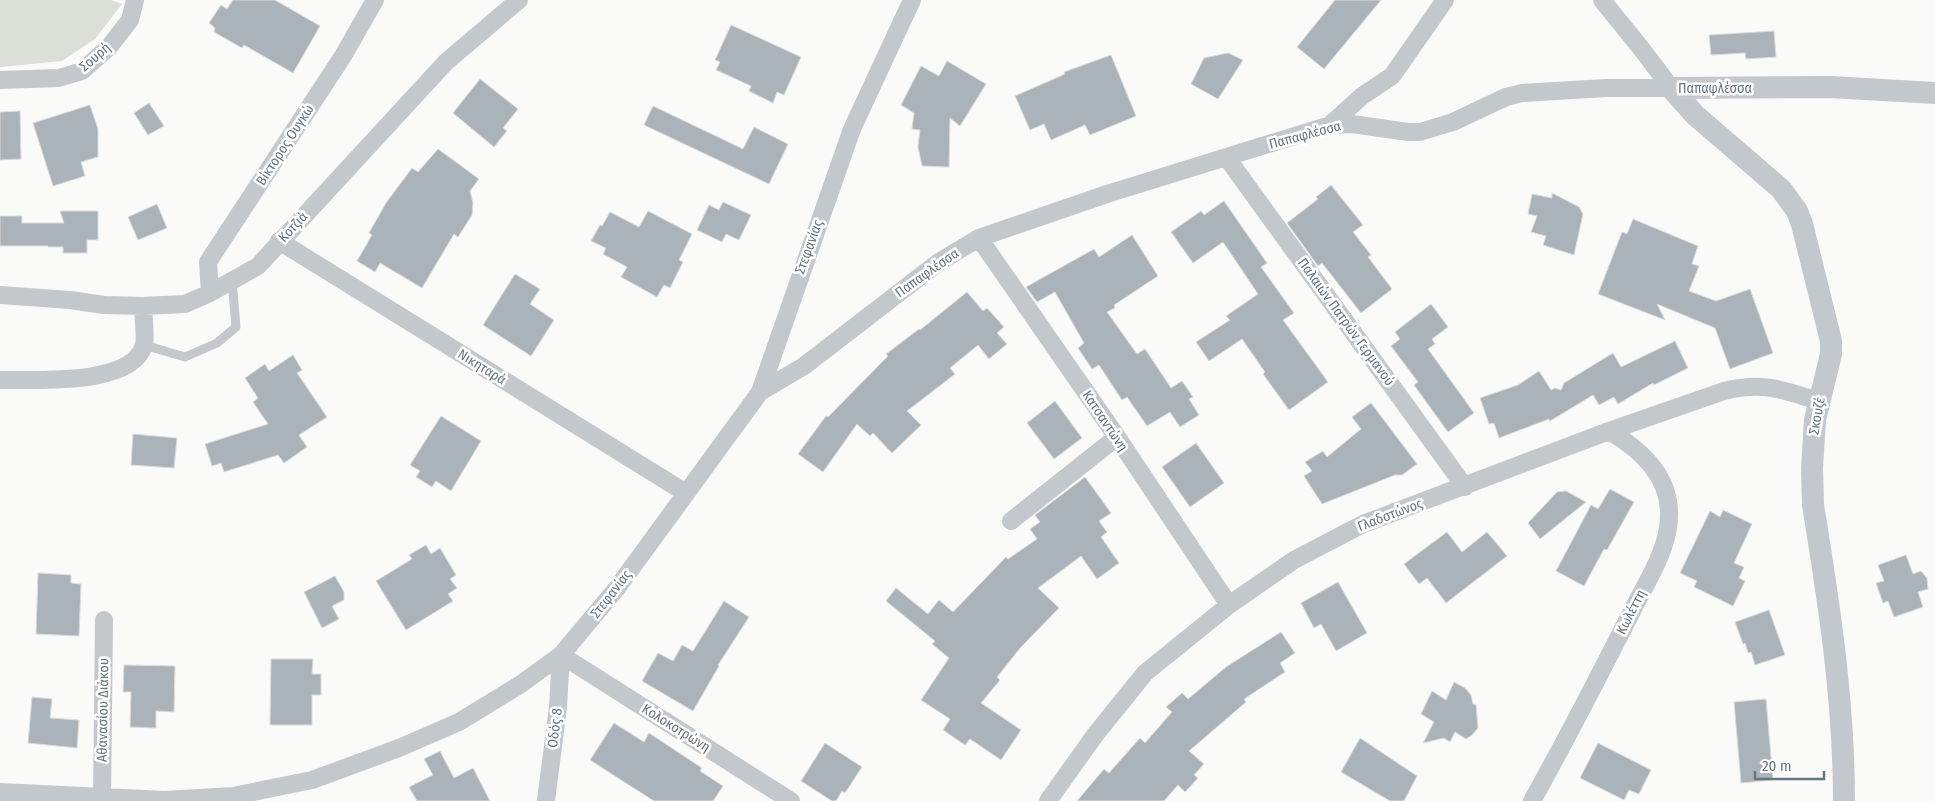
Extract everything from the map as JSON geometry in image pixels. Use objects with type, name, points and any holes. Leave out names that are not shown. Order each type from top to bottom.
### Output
[{"type":"street","name":"Σουρή","points":[[0,80],[59,78],[82,72],[109,47],[130,20],[135,0]]},
{"type":"street","name":"Βίκτορος Ουγκώ","points":[[210,293],[208,262],[342,56],[375,0]]},
{"type":"street","name":"Κοτζιά","points":[[0,295],[70,300],[104,305],[186,304],[258,266],[446,62],[519,0]]},
{"type":"street","name":"Στεφανίας","points":[[0,792],[102,799],[166,800],[233,796],[312,780],[400,748],[459,722],[521,684],[561,655],[617,588],[760,392],[852,129],[912,0]]},
{"type":"street","points":[[1330,125],[1362,96],[1392,76],[1445,0]]},
{"type":"street","points":[[1602,0],[1671,88]]},
{"type":"street","name":"Παπαφλέσσα","points":[[760,392],[804,366],[923,274],[979,238],[1042,215],[1330,125],[1352,124],[1420,132],[1453,122],[1506,97],[1522,94],[1606,88],[1830,87],[1935,93]]},
{"type":"street","name":"Σκουζέ","points":[[1671,88],[1695,115],[1781,189],[1797,211],[1802,224],[1831,341],[1831,354],[1819,401],[1813,444],[1813,505],[1834,640],[1843,733],[1844,801]]},
{"type":"street","name":"Παλαιών Πατρών Γερμανού","points":[[1227,158],[1465,487]]},
{"type":"street","name":"Κατσαντώνη","points":[[979,238],[1117,437],[1229,605]]},
{"type":"street","name":"Νικηταρά","points":[[279,241],[686,493]]},
{"type":"street","points":[[0,380],[72,379],[102,375],[117,370],[135,359],[144,345],[143,306]]},
{"type":"street","name":"Γλαδστώνος","points":[[1048,801],[1096,735],[1145,673],[1229,605],[1294,560],[1363,524],[1609,431],[1743,386],[1778,388],[1819,401]]},
{"type":"street","name":"Κωλέττη","points":[[1532,801],[1598,678],[1655,565],[1668,528],[1669,504],[1654,468],[1634,447],[1609,431]]},
{"type":"street","points":[[1011,521],[1117,437]]},
{"type":"street","name":"Αθανασίου Διάκου","points":[[102,799],[104,620]]},
{"type":"street","name":"Οδός 8","points":[[546,801],[558,707],[561,655]]},
{"type":"street","name":"Κολοκοτρώνη","points":[[561,655],[792,801]]},
{"type":"lane","points":[[144,345],[185,356],[217,343],[236,327],[232,280]]},
{"type":"shaded area","points":[[0,0],[111,0],[122,4],[95,39],[62,61],[0,67]]},
{"type":"building","points":[[233,0],[275,0],[320,26],[293,73],[244,45],[242,48],[214,32],[215,28],[209,23],[221,5],[227,9]]},
{"type":"building","points":[[1335,0],[1381,0],[1324,69],[1297,47]]},
{"type":"building","points":[[731,25],[801,57],[784,95],[777,92],[773,103],[749,91],[751,86],[716,70],[720,62],[715,60]]},
{"type":"building","points":[[1774,31],[1776,57],[1746,59],[1745,53],[1711,55],[1709,35]]},
{"type":"building","points":[[1228,53],[1243,60],[1218,99],[1191,84],[1204,58]]},
{"type":"building","points":[[1111,55],[1136,116],[1090,135],[1085,125],[1051,140],[1044,124],[1030,130],[1015,96],[1065,74],[1064,72]]},
{"type":"building","points":[[947,61],[986,84],[960,126],[950,118],[949,167],[922,166],[918,147],[920,130],[912,129],[914,113],[901,105],[921,66],[939,76]]},
{"type":"building","points":[[480,79],[518,109],[503,128],[507,131],[494,147],[453,113]]},
{"type":"building","points":[[149,103],[164,126],[148,135],[134,113]]},
{"type":"building","points":[[90,105],[98,129],[98,157],[81,162],[85,176],[53,186],[33,123]]},
{"type":"building","points":[[653,106],[743,149],[754,127],[788,144],[769,184],[644,125]]},
{"type":"building","points":[[20,111],[21,159],[0,160],[0,112]]},
{"type":"building","points":[[438,149],[479,179],[470,191],[473,203],[472,215],[458,237],[454,234],[422,288],[380,263],[375,272],[357,261],[372,235],[369,233],[386,203],[412,168],[418,172]]},
{"type":"building","points":[[1331,185],[1363,225],[1353,232],[1371,255],[1368,257],[1392,289],[1361,313],[1322,263],[1318,266],[1287,223],[1318,199],[1316,197]]},
{"type":"building","points":[[1552,193],[1579,207],[1583,214],[1574,255],[1543,245],[1546,236],[1531,232],[1537,216],[1528,214],[1532,194],[1552,198]]},
{"type":"building","points":[[1224,201],[1267,263],[1261,267],[1294,313],[1283,320],[1328,382],[1289,410],[1263,374],[1265,372],[1242,339],[1209,361],[1196,342],[1230,320],[1226,316],[1258,294],[1223,242],[1193,263],[1171,232],[1201,211],[1204,215]]},
{"type":"building","points":[[723,202],[751,215],[739,240],[726,234],[722,242],[697,230],[709,205],[719,210]]},
{"type":"building","points":[[157,204],[167,228],[138,240],[128,217]]},
{"type":"building","points":[[60,211],[98,211],[98,240],[87,240],[87,253],[63,253],[63,247],[0,246],[0,216],[22,216],[22,223],[64,223]]},
{"type":"building","points":[[648,211],[692,234],[679,260],[683,262],[670,288],[664,285],[657,297],[621,277],[627,267],[603,254],[606,248],[591,241],[610,212],[639,227]]},
{"type":"building","points":[[1633,219],[1698,246],[1692,264],[1699,266],[1689,291],[1716,301],[1750,289],[1773,353],[1730,369],[1715,328],[1657,304],[1665,320],[1598,294],[1622,232],[1627,234]]},
{"type":"building","points":[[1132,235],[1158,276],[1114,305],[1115,308],[1107,312],[1137,354],[1145,349],[1171,388],[1182,381],[1193,397],[1189,399],[1199,415],[1180,427],[1170,412],[1147,426],[1127,397],[1122,400],[1099,365],[1092,369],[1078,348],[1084,343],[1055,292],[1037,302],[1026,287],[1094,249],[1099,257]]},
{"type":"building","points":[[515,274],[540,289],[530,304],[554,320],[531,356],[483,325]]},
{"type":"building","points":[[967,292],[983,311],[987,308],[1004,327],[997,333],[1007,344],[989,359],[978,345],[950,368],[955,374],[907,411],[921,425],[892,453],[873,433],[870,436],[857,424],[823,472],[798,454],[826,416],[828,417],[888,356],[886,354],[920,330]]},
{"type":"building","points":[[1431,304],[1448,327],[1432,339],[1435,344],[1428,349],[1474,413],[1448,432],[1414,385],[1418,382],[1391,346],[1400,339],[1395,332]]},
{"type":"building","points":[[1675,341],[1688,368],[1654,385],[1653,383],[1618,404],[1614,397],[1599,405],[1593,395],[1550,421],[1549,419],[1499,438],[1494,423],[1489,424],[1480,398],[1518,385],[1539,371],[1551,390],[1555,388],[1561,390],[1564,383],[1613,353],[1621,367]]},
{"type":"building","points":[[293,355],[302,370],[297,373],[327,417],[299,435],[307,447],[284,463],[278,455],[224,472],[221,463],[212,466],[205,444],[268,424],[253,402],[258,398],[245,378],[265,364],[269,371]]},
{"type":"building","points":[[1055,401],[1082,438],[1054,459],[1027,423]]},
{"type":"building","points":[[1371,403],[1417,464],[1402,475],[1395,475],[1322,504],[1304,476],[1312,471],[1305,462],[1323,451],[1327,457],[1361,429],[1352,417]]},
{"type":"building","points":[[441,416],[481,441],[451,491],[436,481],[432,487],[416,477],[420,471],[410,465]]},
{"type":"building","points":[[133,434],[177,438],[174,468],[131,465]]},
{"type":"building","points":[[1196,443],[1224,483],[1190,507],[1162,467]]},
{"type":"building","points":[[1085,477],[1111,513],[1099,521],[1107,532],[1101,537],[1119,563],[1097,579],[1081,556],[1038,588],[1059,608],[1021,647],[997,677],[1000,680],[981,703],[1021,730],[1001,760],[970,739],[965,745],[943,730],[950,719],[921,700],[949,658],[932,644],[935,641],[886,601],[896,588],[928,614],[939,600],[953,612],[1006,557],[1008,559],[1037,539],[1030,529],[1040,522],[1035,515]]},
{"type":"building","points":[[1610,489],[1634,502],[1607,550],[1604,549],[1584,586],[1556,571],[1591,505],[1598,509]]},
{"type":"building","points":[[1566,491],[1586,502],[1540,539],[1528,523],[1557,492]]},
{"type":"building","points":[[1723,510],[1752,524],[1734,563],[1744,567],[1739,578],[1745,581],[1733,606],[1694,587],[1697,581],[1680,573],[1710,511],[1720,517]]},
{"type":"building","points":[[1447,532],[1462,552],[1487,532],[1507,556],[1446,603],[1427,578],[1419,584],[1404,564]]},
{"type":"building","points":[[426,545],[431,554],[440,548],[456,575],[450,579],[457,588],[448,594],[453,601],[406,630],[376,581],[412,559],[409,555]]},
{"type":"building","points":[[1906,555],[1913,574],[1921,571],[1927,578],[1928,589],[1918,592],[1923,607],[1894,617],[1888,601],[1883,603],[1876,583],[1884,581],[1878,565]]},
{"type":"building","points":[[38,573],[71,575],[71,583],[81,584],[79,636],[36,634]]},
{"type":"building","points":[[335,576],[344,592],[344,600],[332,606],[339,619],[322,628],[304,592]]},
{"type":"building","points":[[1338,582],[1367,633],[1336,651],[1321,624],[1314,628],[1301,603]]},
{"type":"building","points":[[724,601],[749,617],[718,665],[693,711],[642,681],[658,653],[673,661],[682,645],[693,651]]},
{"type":"building","points":[[1769,610],[1785,655],[1755,665],[1751,652],[1748,653],[1745,643],[1743,644],[1735,622]]},
{"type":"building","points":[[1281,632],[1295,653],[1280,663],[1285,672],[1244,699],[1246,702],[1189,751],[1204,764],[1194,775],[1198,778],[1185,792],[1178,785],[1164,801],[1077,801],[1104,769],[1109,773],[1140,738],[1145,743],[1172,712],[1166,707],[1182,693],[1188,699],[1226,667]]},
{"type":"building","points":[[271,659],[313,659],[312,674],[321,674],[321,695],[312,695],[312,725],[270,725]]},
{"type":"building","points":[[124,665],[175,666],[174,712],[156,711],[156,728],[130,727],[131,692],[123,692]]},
{"type":"building","points":[[1454,682],[1465,688],[1471,695],[1473,704],[1476,705],[1478,728],[1466,739],[1455,732],[1450,742],[1444,738],[1423,743],[1434,722],[1421,714],[1432,691],[1446,700]]},
{"type":"building","points":[[32,697],[52,699],[50,718],[79,720],[77,748],[28,743]]},
{"type":"building","points":[[1766,699],[1773,780],[1741,783],[1734,702]]},
{"type":"building","points":[[614,723],[644,742],[649,733],[702,768],[700,771],[723,786],[713,801],[654,801],[590,760]]},
{"type":"building","points":[[1360,738],[1417,776],[1404,801],[1390,801],[1341,772]]},
{"type":"building","points":[[825,743],[862,767],[845,793],[842,791],[836,801],[832,801],[801,781]]},
{"type":"building","points":[[1598,743],[1651,770],[1639,794],[1629,790],[1624,800],[1580,778]]},
{"type":"building","points":[[440,751],[454,778],[473,768],[490,801],[417,801],[409,787],[433,775],[424,759]]}]
